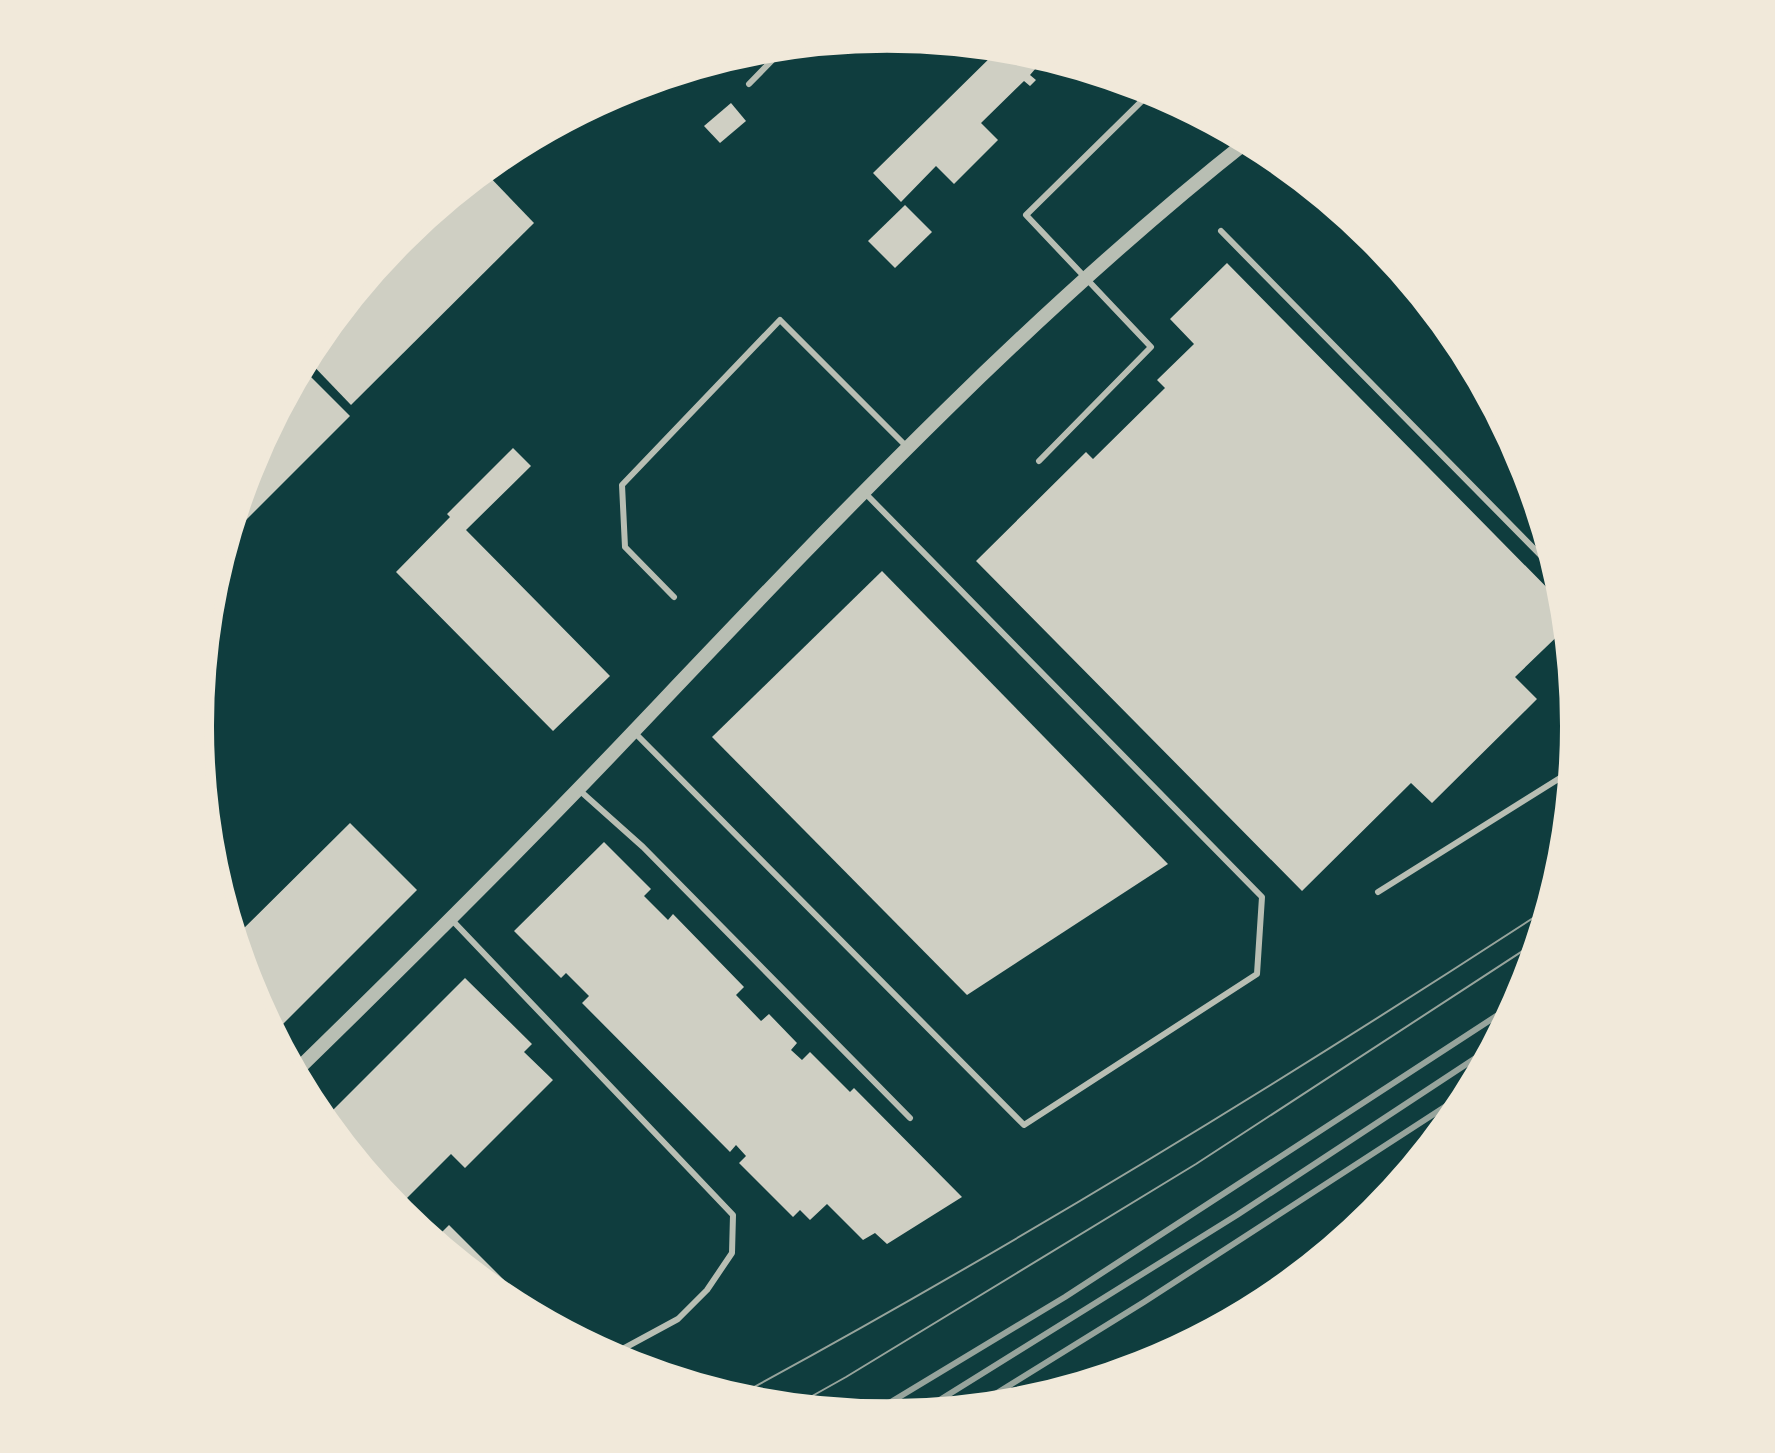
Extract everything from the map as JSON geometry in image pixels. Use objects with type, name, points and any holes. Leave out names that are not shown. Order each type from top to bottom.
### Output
[{"type":"street","points":[[300,1067],[451,919],[908,448],[1083,278],[1240,147]]},
{"type":"lane","points":[[749,84],[774,58]]},
{"type":"lane","points":[[1039,461],[1151,347],[1026,215],[1144,99]]},
{"type":"lane","points":[[1221,231],[1545,560]]},
{"type":"lane","points":[[674,597],[625,547],[622,485],[780,320],[908,448]]},
{"type":"lane","points":[[634,732],[1024,1125],[1257,974],[1262,897],[864,492]]},
{"type":"lane","points":[[1378,892],[1565,775]]},
{"type":"lane","points":[[578,789],[643,847],[910,1118]]},
{"type":"lane","points":[[451,919],[733,1215],[732,1253],[707,1290],[678,1319],[621,1350]]},
{"type":"building","points":[[991,56],[1032,64],[1036,68],[1030,75],[1036,80],[1030,86],[1024,81],[981,123],[998,140],[954,184],[936,166],[901,202],[873,173]]},
{"type":"building","points":[[731,103],[746,121],[720,143],[704,126]]},
{"type":"building","points":[[490,177],[534,223],[351,405],[313,366],[349,313],[377,279],[440,216]]},
{"type":"building","points":[[905,205],[932,232],[895,268],[868,241]]},
{"type":"building","points":[[1227,263],[1553,594],[1559,634],[1515,677],[1537,699],[1432,803],[1411,783],[1302,891],[976,561],[1086,452],[1093,459],[1165,388],[1157,380],[1194,344],[1170,319]]},
{"type":"building","points":[[308,374],[350,416],[239,527],[279,426]]},
{"type":"building","points":[[513,448],[531,466],[466,530],[610,676],[553,731],[396,572],[450,517],[447,514]]},
{"type":"building","points":[[882,571],[1168,864],[967,995],[712,737]]},
{"type":"building","points":[[350,823],[417,890],[279,1028],[241,931]]},
{"type":"building","points":[[604,842],[651,889],[644,896],[668,920],[673,914],[744,987],[736,995],[761,1021],[769,1014],[797,1043],[791,1050],[802,1060],[810,1052],[850,1092],[854,1088],[962,1197],[887,1244],[875,1233],[863,1240],[827,1204],[810,1220],[800,1210],[793,1217],[739,1163],[746,1156],[736,1145],[730,1152],[582,1003],[589,996],[566,973],[561,978],[514,931]]},
{"type":"building","points":[[465,978],[532,1044],[524,1052],[553,1080],[465,1168],[451,1154],[404,1201],[377,1174],[330,1113]]},
{"type":"building","points":[[449,1225],[504,1280],[500,1284],[438,1236]]},
{"type":"tram line","points":[[748,1390],[1147,1161],[1539,914]]},
{"type":"tram line","points":[[805,1400],[1196,1164],[1529,947]]},
{"type":"railway","points":[[886,1405],[1065,1297],[1503,1012]]},
{"type":"railway","points":[[934,1404],[1237,1215],[1481,1054]]},
{"type":"railway","points":[[991,1397],[1144,1302],[1453,1102]]}]
